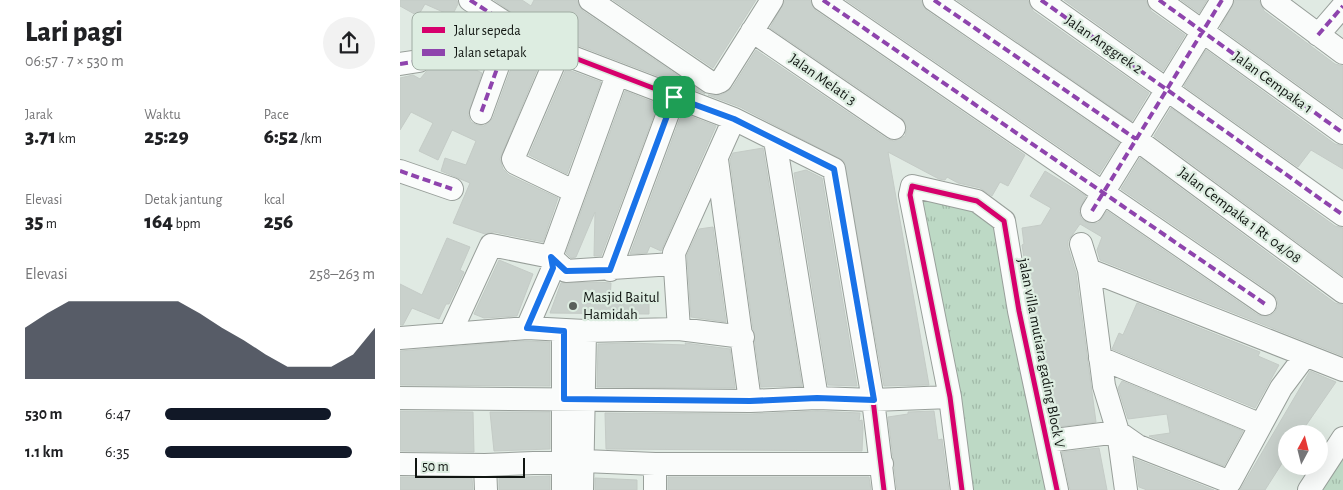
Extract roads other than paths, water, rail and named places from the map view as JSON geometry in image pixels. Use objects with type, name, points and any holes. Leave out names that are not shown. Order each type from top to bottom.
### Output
[{"type":"street","points":[[470,0],[489,12]]},
{"type":"street","points":[[590,0],[710,82],[716,84],[721,81],[772,0]]},
{"type":"street","points":[[823,0],[1097,202],[1265,304]]},
{"type":"street","name":"Jalan Cempaka 1 Rt. 04/08","points":[[934,0],[1136,138],[1343,292]]},
{"type":"street","name":"Jalan Anggrek 2","points":[[1041,0],[1343,215]]},
{"type":"street","name":"Jalan Cempaka 1","points":[[1159,0],[1343,133]]},
{"type":"street","points":[[1097,202],[1222,0]]},
{"type":"street","points":[[1272,0],[1343,53]]},
{"type":"street","points":[[1318,35],[1343,6]]},
{"type":"street","name":"Jalan Melati 3","points":[[752,31],[894,128]]},
{"type":"street","points":[[578,59],[734,119],[834,169],[874,400],[884,490]]},
{"type":"street","points":[[481,113],[496,70]]},
{"type":"street","points":[[551,70],[513,159],[515,163],[573,191]]},
{"type":"street","points":[[527,328],[553,268],[551,257],[573,191],[617,74]]},
{"type":"street","points":[[610,270],[674,97]]},
{"type":"street","points":[[679,329],[673,264],[674,252],[734,119]]},
{"type":"street","points":[[775,140],[817,398]]},
{"type":"street","points":[[716,160],[743,336],[750,401]]},
{"type":"street","points":[[400,171],[452,190]]},
{"type":"street","name":"jalan villa mutiara gading Block V","points":[[950,397],[910,188],[915,186],[977,201],[1004,221],[1019,311],[1057,490]]},
{"type":"street","points":[[1081,244],[1089,270],[1104,386],[1118,432],[1126,490]]},
{"type":"street","points":[[450,334],[491,245],[551,257],[566,271],[610,270],[673,264]]},
{"type":"street","points":[[1089,270],[1343,370]]},
{"type":"street","points":[[400,338],[527,328],[574,331],[679,329],[743,336]]},
{"type":"street","points":[[574,331],[573,461],[582,490]]},
{"type":"street","points":[[1047,441],[1118,432],[1138,446],[1228,486],[1259,424],[1286,380],[1305,356]]},
{"type":"street","points":[[1100,358],[1259,424]]},
{"type":"street","points":[[400,398],[750,401],[817,398],[874,400],[950,397],[962,490]]},
{"type":"street","points":[[1309,490],[1343,438]]},
{"type":"street","points":[[400,464],[485,465],[573,461],[655,464],[882,464]]},
{"type":"street","points":[[562,490],[573,461]]},
{"type":"street","points":[[654,490],[655,464]]},
{"type":"street","points":[[485,465],[486,490]]},
{"type":"place","name":"Masjid Baitul Hamidah","points":[[573,306]]}]
